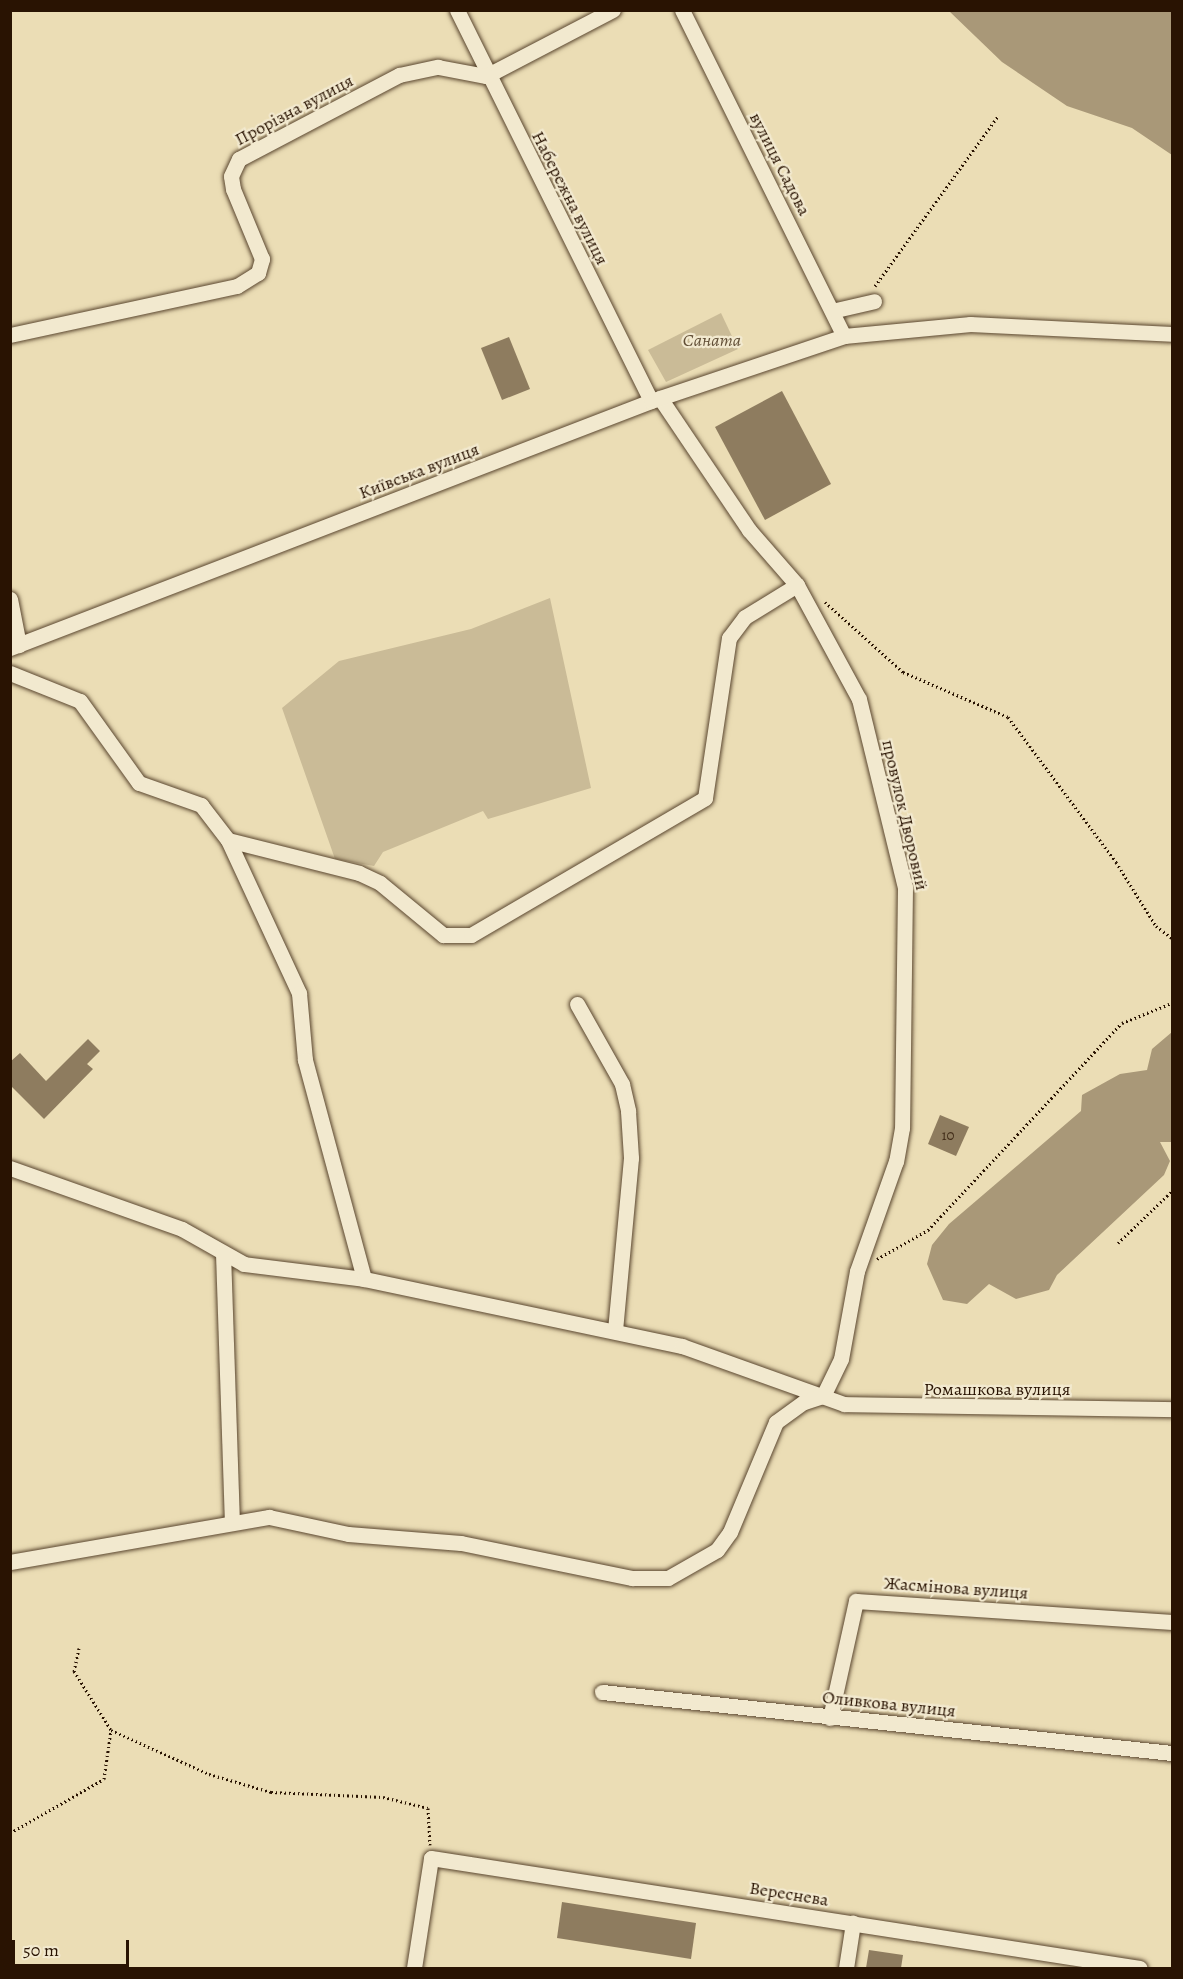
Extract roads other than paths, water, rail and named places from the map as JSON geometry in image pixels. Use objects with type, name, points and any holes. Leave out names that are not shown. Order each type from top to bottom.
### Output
[{"type":"street","name":"Набережна вулиця","points":[[457,10],[486,76],[656,400]]},
{"type":"street","points":[[486,76],[613,10]]},
{"type":"street","name":"вулиця Садова","points":[[682,10],[836,310],[844,336]]},
{"type":"street","name":"Прорізна вулиця","points":[[10,335],[237,286],[258,273],[262,259],[233,189],[231,176],[239,159],[399,75],[438,67],[486,76]]},
{"type":"street","points":[[836,310],[870,302]]},
{"type":"street","name":"Київська вулиця","points":[[15,647],[656,400],[844,336],[969,324],[1173,334]]},
{"type":"street","name":"провулок Дворовий","points":[[656,400],[749,530],[799,588],[859,699],[905,887],[902,1128],[896,1161],[857,1271],[841,1359],[823,1396]]},
{"type":"street","points":[[228,840],[359,873],[380,883],[443,936],[471,935],[705,798],[729,638],[745,617],[799,588]]},
{"type":"street","points":[[10,599],[15,647]]},
{"type":"street","points":[[10,673],[80,701],[139,783],[201,805],[228,840],[299,993],[305,1060],[364,1279]]},
{"type":"street","points":[[577,1004],[622,1084],[628,1111],[632,1158],[615,1330]]},
{"type":"street","name":"Ромашкова вулиця","points":[[10,1168],[182,1229],[223,1253],[273,1271],[364,1279],[615,1330],[682,1346],[844,1404],[934,1409],[1173,1409]]},
{"type":"street","points":[[223,1253],[232,1520]]},
{"type":"street","points":[[10,1562],[84,1552],[232,1520],[268,1517],[348,1534],[461,1543],[632,1578],[668,1578],[717,1550],[730,1532],[776,1422],[804,1402],[823,1396]]},
{"type":"street","name":"Жасмінова вулиця","points":[[830,1718],[856,1601],[1173,1622]]},
{"type":"street","name":"Оливкова вулиця","points":[[602,1692],[1173,1753]]},
{"type":"street","name":"Вереснева","points":[[414,1968],[431,1858],[1140,1968]]},
{"type":"street","points":[[846,1968],[853,1923]]},
{"type":"park label","name":"Саната","points":[[712,340]]}]
